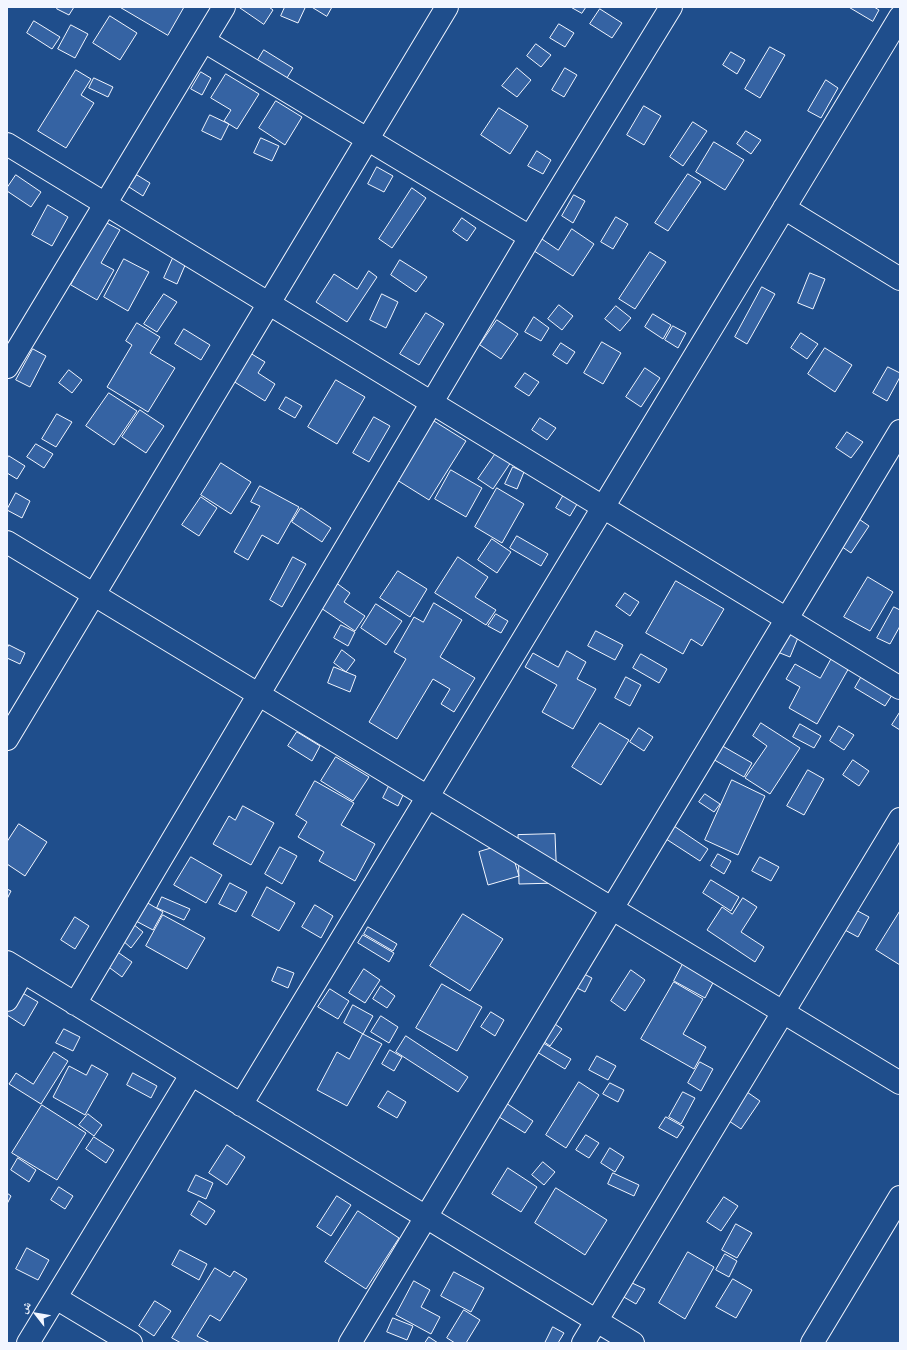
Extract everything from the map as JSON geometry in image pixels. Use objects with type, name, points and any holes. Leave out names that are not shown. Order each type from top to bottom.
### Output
[{"type":"street","points":[[7,367],[224,7]]},
{"type":"street","points":[[7,739],[447,7]]},
{"type":"street","points":[[75,1004],[431,402],[671,7]]},
{"type":"street","points":[[241,1105],[900,17]]},
{"type":"street","points":[[204,41],[530,237]]},
{"type":"street","points":[[7,144],[900,688]]},
{"type":"street","points":[[784,208],[900,279]]},
{"type":"street","points":[[350,1343],[900,431]]},
{"type":"street","points":[[7,542],[900,1084]]},
{"type":"street","points":[[583,1343],[900,819]]},
{"type":"street","points":[[7,1000],[15,967],[633,1343]]},
{"type":"street","points":[[28,1343],[191,1075]]},
{"type":"street","points":[[812,1343],[900,1198]]},
{"type":"street","points":[[56,1298],[131,1343]]},
{"type":"building","points":[[58,7],[74,7],[69,15],[57,9]]},
{"type":"building","points":[[120,7],[184,7],[168,35]]},
{"type":"building","points":[[239,7],[269,7],[273,10],[264,24]]},
{"type":"building","points":[[285,7],[305,8],[298,23],[281,16]]},
{"type":"building","points":[[312,7],[332,7],[327,16]]},
{"type":"building","points":[[571,7],[586,7],[582,13]]},
{"type":"building","points":[[849,7],[874,7],[879,10],[873,21]]},
{"type":"building","points":[[600,9],[622,23],[612,38],[590,24]]},
{"type":"building","points":[[110,16],[137,33],[120,60],[93,43]]},
{"type":"building","points":[[34,21],[60,37],[52,49],[27,33]]},
{"type":"building","points":[[559,24],[574,33],[565,47],[550,38]]},
{"type":"building","points":[[71,25],[88,34],[75,58],[58,49]]},
{"type":"building","points":[[536,44],[551,55],[541,67],[527,56]]},
{"type":"building","points":[[770,47],[785,55],[760,98],[745,89]]},
{"type":"building","points":[[264,50],[293,68],[276,96],[247,78]]},
{"type":"building","points":[[731,52],[745,60],[737,74],[723,65]]},
{"type":"building","points":[[517,68],[531,80],[517,97],[502,86]]},
{"type":"building","points":[[565,68],[577,75],[564,97],[552,90]]},
{"type":"building","points":[[76,70],[91,79],[81,95],[94,103],[66,148],[38,131]]},
{"type":"building","points":[[201,72],[211,78],[202,95],[191,89]]},
{"type":"building","points":[[226,74],[259,94],[237,129],[224,121],[231,110],[211,98]]},
{"type":"building","points":[[94,78],[113,87],[108,97],[89,88]]},
{"type":"building","points":[[826,80],[838,88],[821,118],[808,111]]},
{"type":"building","points":[[276,101],[302,117],[285,145],[259,128]]},
{"type":"building","points":[[644,106],[661,116],[644,145],[627,135]]},
{"type":"building","points":[[499,108],[528,126],[510,154],[481,135]]},
{"type":"building","points":[[210,115],[229,124],[221,140],[202,131]]},
{"type":"building","points":[[693,122],[707,131],[683,166],[670,157]]},
{"type":"building","points":[[746,131],[761,140],[751,154],[737,144]]},
{"type":"building","points":[[261,138],[279,146],[272,161],[254,153]]},
{"type":"building","points":[[714,142],[744,160],[725,190],[696,172]]},
{"type":"building","points":[[537,151],[551,160],[543,174],[528,166]]},
{"type":"building","points":[[377,167],[393,176],[384,192],[368,184]]},
{"type":"building","points":[[688,174],[701,182],[668,231],[655,223]]},
{"type":"building","points":[[16,175],[41,192],[31,207],[7,191],[7,188]]},
{"type":"building","points":[[137,175],[150,183],[143,196],[129,187]]},
{"type":"building","points":[[412,188],[426,198],[392,248],[379,239]]},
{"type":"building","points":[[574,195],[585,201],[573,223],[562,216]]},
{"type":"building","points":[[48,205],[68,217],[52,246],[32,235]]},
{"type":"building","points":[[616,217],[628,224],[613,249],[601,242]]},
{"type":"building","points":[[462,218],[476,228],[467,241],[453,231]]},
{"type":"building","points":[[105,222],[120,230],[101,263],[114,270],[97,300],[71,285]]},
{"type":"building","points":[[572,229],[594,244],[573,276],[531,249],[539,237],[558,250]]},
{"type":"building","points":[[650,252],[666,262],[635,309],[619,299]]},
{"type":"building","points":[[173,258],[186,263],[177,284],[164,278]]},
{"type":"building","points":[[124,259],[149,272],[128,311],[104,297]]},
{"type":"building","points":[[400,260],[427,277],[416,292],[391,275]]},
{"type":"building","points":[[369,271],[377,277],[347,322],[316,302],[334,274],[357,289]]},
{"type":"building","points":[[810,273],[825,279],[813,309],[798,303]]},
{"type":"building","points":[[762,287],[775,294],[747,344],[735,337]]},
{"type":"building","points":[[164,294],[177,302],[157,332],[144,324]]},
{"type":"building","points":[[382,294],[398,302],[386,328],[370,320]]},
{"type":"building","points":[[559,305],[573,316],[562,330],[548,319]]},
{"type":"building","points":[[616,306],[631,318],[620,331],[605,319]]},
{"type":"building","points":[[426,313],[444,324],[419,365],[400,354]]},
{"type":"building","points":[[653,314],[671,325],[663,339],[645,327]]},
{"type":"building","points":[[534,317],[549,328],[541,341],[525,332]]},
{"type":"building","points":[[497,320],[518,334],[501,359],[480,345]]},
{"type":"building","points":[[137,323],[160,337],[150,353],[175,368],[148,412],[107,387],[132,345],[126,341]]},
{"type":"building","points":[[673,326],[686,333],[678,348],[665,340]]},
{"type":"building","points":[[184,329],[210,345],[201,360],[175,344]]},
{"type":"building","points":[[801,333],[818,344],[807,359],[791,348]]},
{"type":"building","points":[[602,342],[621,353],[603,384],[584,373]]},
{"type":"building","points":[[561,343],[575,352],[567,364],[553,355]]},
{"type":"building","points":[[825,348],[852,365],[835,392],[808,374]]},
{"type":"building","points":[[33,349],[46,356],[30,387],[16,380]]},
{"type":"building","points":[[250,353],[265,362],[258,373],[275,384],[265,401],[233,381]]},
{"type":"building","points":[[888,367],[900,373],[900,377],[887,401],[873,393]]},
{"type":"building","points":[[645,368],[660,378],[641,407],[626,397]]},
{"type":"building","points":[[69,370],[82,380],[72,393],[59,383]]},
{"type":"building","points":[[525,373],[539,382],[529,396],[515,387]]},
{"type":"building","points":[[336,380],[365,397],[337,444],[308,427]]},
{"type":"building","points":[[109,393],[137,411],[114,445],[86,426]]},
{"type":"building","points":[[286,397],[302,406],[295,418],[279,409]]},
{"type":"building","points":[[140,410],[164,426],[146,453],[122,437]]},
{"type":"building","points":[[57,414],[72,422],[56,447],[42,439]]},
{"type":"building","points":[[426,416],[466,441],[429,500],[389,475]]},
{"type":"building","points":[[374,417],[390,426],[369,462],[353,453]]},
{"type":"building","points":[[540,418],[556,428],[547,440],[532,430]]},
{"type":"building","points":[[847,432],[863,442],[851,458],[836,448]]},
{"type":"building","points":[[36,444],[53,454],[44,468],[27,457]]},
{"type":"building","points":[[496,453],[511,462],[493,489],[478,479]]},
{"type":"building","points":[[9,456],[25,466],[17,479],[7,473],[7,459]]},
{"type":"building","points":[[221,463],[251,482],[231,514],[201,495]]},
{"type":"building","points":[[513,467],[524,472],[517,489],[505,484]]},
{"type":"building","points":[[451,470],[482,488],[466,517],[435,499]]},
{"type":"building","points":[[260,486],[299,507],[278,544],[262,535],[248,560],[234,552],[260,506],[251,502]]},
{"type":"building","points":[[569,486],[583,494],[570,516],[556,508]]},
{"type":"building","points":[[497,488],[524,504],[502,543],[475,527]]},
{"type":"building","points":[[16,493],[30,501],[22,518],[7,510]]},
{"type":"building","points":[[201,497],[217,508],[199,536],[182,525]]},
{"type":"building","points":[[301,508],[331,528],[322,542],[292,522]]},
{"type":"building","points":[[856,517],[869,526],[851,553],[838,544]]},
{"type":"building","points":[[517,536],[548,554],[541,566],[510,548]]},
{"type":"building","points":[[492,539],[511,552],[497,573],[478,560]]},
{"type":"building","points":[[293,557],[306,564],[282,607],[270,600]]},
{"type":"building","points":[[458,557],[488,577],[475,597],[496,610],[486,625],[435,593]]},
{"type":"building","points":[[398,571],[427,589],[410,617],[380,598]]},
{"type":"building","points":[[868,577],[893,592],[870,631],[844,617]]},
{"type":"building","points":[[676,581],[724,609],[702,646],[691,639],[683,654],[646,633]]},
{"type":"building","points":[[335,582],[350,593],[344,602],[365,616],[355,631],[318,606]]},
{"type":"building","points":[[625,593],[639,602],[630,616],[616,606]]},
{"type":"building","points":[[434,603],[462,620],[440,657],[475,678],[454,712],[441,704],[450,689],[433,679],[397,739],[369,722],[406,659],[394,652],[414,617],[423,622]]},
{"type":"building","points":[[376,604],[402,621],[386,645],[361,628]]},
{"type":"building","points":[[894,607],[900,610],[900,626],[890,644],[877,638]]},
{"type":"building","points":[[496,614],[508,621],[501,633],[488,626]]},
{"type":"building","points":[[787,622],[802,628],[790,657],[775,651]]},
{"type":"building","points":[[341,625],[355,632],[348,646],[334,638]]},
{"type":"building","points":[[596,631],[623,645],[615,660],[588,646]]},
{"type":"building","points":[[9,645],[25,653],[20,664],[7,658],[7,649]]},
{"type":"building","points":[[342,650],[355,660],[346,672],[334,663]]},
{"type":"building","points":[[567,651],[586,662],[577,679],[596,689],[573,729],[542,712],[557,685],[525,667],[533,653],[558,667]]},
{"type":"building","points":[[641,654],[667,669],[659,683],[633,668]]},
{"type":"building","points":[[833,656],[850,666],[817,724],[789,708],[800,687],[786,679],[795,664],[820,678]]},
{"type":"building","points":[[334,667],[356,676],[350,692],[328,683]]},
{"type":"building","points":[[863,674],[894,692],[885,706],[855,688]]},
{"type":"building","points":[[626,677],[641,685],[630,706],[615,698]]},
{"type":"building","points":[[900,712],[900,730],[892,725]]},
{"type":"building","points":[[600,723],[629,740],[601,785],[572,767]]},
{"type":"building","points":[[761,723],[800,748],[770,794],[745,778],[767,746],[753,736]]},
{"type":"building","points":[[800,724],[821,736],[814,748],[793,737]]},
{"type":"building","points":[[839,726],[854,735],[844,750],[830,741]]},
{"type":"building","points":[[639,728],[653,737],[644,751],[630,742]]},
{"type":"building","points":[[297,732],[320,746],[312,761],[288,746]]},
{"type":"building","points":[[719,744],[752,763],[744,777],[711,758]]},
{"type":"building","points":[[336,757],[369,777],[353,801],[321,781]]},
{"type":"building","points":[[853,760],[869,771],[859,786],[843,775]]},
{"type":"building","points":[[808,770],[824,779],[804,815],[787,806]]},
{"type":"building","points":[[732,780],[765,796],[738,855],[705,840]]},
{"type":"building","points":[[315,781],[354,803],[341,825],[375,844],[355,881],[319,861],[324,852],[298,837],[307,822],[296,815]]},
{"type":"building","points":[[389,786],[404,793],[398,806],[383,798]]},
{"type":"building","points":[[705,794],[720,804],[714,812],[699,802]]},
{"type":"building","points":[[243,806],[274,823],[251,865],[213,844],[229,816],[235,820]]},
{"type":"building","points":[[19,824],[47,842],[25,876],[7,864],[7,842]]},
{"type":"building","points":[[671,824],[708,849],[700,861],[663,837]]},
{"type":"building","points":[[555,834],[557,883],[519,884],[518,835]]},
{"type":"building","points":[[509,843],[519,876],[488,885],[479,852]]},
{"type":"building","points":[[280,847],[297,856],[282,884],[265,874]]},
{"type":"building","points":[[718,854],[731,861],[724,874],[711,866]]},
{"type":"building","points":[[191,857],[222,875],[206,903],[174,885]]},
{"type":"building","points":[[760,857],[779,867],[771,881],[752,871]]},
{"type":"building","points":[[711,880],[739,897],[731,911],[703,893]]},
{"type":"building","points":[[230,883],[247,892],[236,912],[219,904]]},
{"type":"building","points":[[267,887],[295,903],[279,931],[252,916]]},
{"type":"building","points":[[7,889],[11,891],[7,899]]},
{"type":"building","points":[[162,897],[190,909],[184,920],[157,908]]},
{"type":"building","points":[[743,898],[757,907],[741,932],[764,947],[755,962],[707,930],[722,907],[732,914]]},
{"type":"building","points":[[146,902],[163,912],[153,930],[136,921]]},
{"type":"building","points":[[315,905],[333,916],[321,938],[302,927]]},
{"type":"building","points":[[854,909],[869,917],[858,937],[843,929]]},
{"type":"building","points":[[900,911],[900,965],[876,950]]},
{"type":"building","points":[[463,914],[503,939],[470,991],[430,966]]},
{"type":"building","points":[[163,915],[205,938],[187,969],[146,946]]},
{"type":"building","points":[[75,917],[89,926],[75,949],[61,940]]},
{"type":"building","points":[[133,924],[143,932],[131,948],[121,939]]},
{"type":"building","points":[[368,927],[397,944],[393,951],[364,934]]},
{"type":"building","points":[[363,935],[394,953],[389,962],[358,943]]},
{"type":"building","points":[[116,951],[132,962],[122,977],[106,965]]},
{"type":"building","points":[[684,962],[715,979],[705,998],[674,981]]},
{"type":"building","points":[[278,967],[294,973],[288,988],[272,981]]},
{"type":"building","points":[[364,969],[380,980],[365,1003],[349,993]]},
{"type":"building","points":[[631,970],[645,980],[625,1011],[611,1001]]},
{"type":"building","points":[[578,971],[592,978],[585,992],[571,985]]},
{"type":"building","points":[[674,982],[703,999],[683,1034],[706,1047],[694,1069],[641,1039]]},
{"type":"building","points":[[442,984],[482,1007],[457,1051],[416,1028]]},
{"type":"building","points":[[9,985],[38,1002],[24,1026],[7,1015],[7,989]]},
{"type":"building","points":[[381,986],[395,996],[387,1008],[373,999]]},
{"type":"building","points":[[330,989],[349,1001],[338,1019],[318,1007]]},
{"type":"building","points":[[353,1005],[373,1016],[363,1034],[344,1023]]},
{"type":"building","points":[[491,1012],[504,1020],[495,1036],[481,1027]]},
{"type":"building","points":[[381,1016],[398,1027],[389,1043],[371,1032]]},
{"type":"building","points":[[548,1019],[562,1029],[550,1046],[536,1036]]},
{"type":"building","points":[[64,1029],[80,1037],[73,1051],[56,1043]]},
{"type":"building","points":[[363,1034],[382,1044],[347,1106],[317,1090],[337,1052],[349,1059]]},
{"type":"building","points":[[406,1036],[468,1077],[458,1092],[396,1052]]},
{"type":"building","points":[[538,1040],[571,1059],[565,1069],[532,1049]]},
{"type":"building","points":[[390,1050],[402,1057],[394,1071],[382,1064]]},
{"type":"building","points":[[54,1052],[68,1061],[41,1104],[9,1084],[16,1073],[33,1084]]},
{"type":"building","points":[[597,1056],[616,1066],[608,1080],[589,1070]]},
{"type":"building","points":[[700,1062],[713,1069],[701,1091],[688,1083]]},
{"type":"building","points":[[92,1065],[108,1074],[85,1115],[53,1097],[69,1066],[86,1075]]},
{"type":"building","points":[[133,1073],[157,1086],[151,1098],[127,1085]]},
{"type":"building","points":[[579,1082],[599,1095],[566,1148],[546,1135]]},
{"type":"building","points":[[610,1083],[624,1090],[618,1102],[603,1094]]},
{"type":"building","points":[[388,1091],[406,1102],[397,1118],[378,1107]]},
{"type":"building","points":[[683,1092],[695,1098],[681,1124],[669,1117]]},
{"type":"building","points":[[747,1092],[760,1101],[741,1129],[729,1121]]},
{"type":"building","points":[[500,1099],[533,1121],[525,1133],[491,1112]]},
{"type":"building","points":[[42,1105],[86,1133],[57,1180],[12,1153]]},
{"type":"building","points":[[88,1114],[102,1125],[94,1136],[79,1125]]},
{"type":"building","points":[[666,1117],[684,1127],[677,1138],[659,1128]]},
{"type":"building","points":[[586,1135],[599,1143],[589,1158],[576,1150]]},
{"type":"building","points":[[94,1137],[114,1150],[106,1163],[86,1149]]},
{"type":"building","points":[[227,1145],[245,1157],[227,1185],[209,1173]]},
{"type":"building","points":[[610,1148],[624,1157],[615,1172],[601,1163]]},
{"type":"building","points":[[18,1158],[36,1170],[29,1182],[11,1170]]},
{"type":"building","points":[[543,1162],[555,1172],[544,1185],[532,1175]]},
{"type":"building","points":[[508,1168],[537,1187],[521,1212],[492,1194]]},
{"type":"building","points":[[613,1173],[639,1185],[634,1196],[608,1184]]},
{"type":"building","points":[[196,1175],[213,1183],[206,1199],[188,1191]]},
{"type":"building","points":[[59,1187],[73,1196],[65,1209],[51,1200]]},
{"type":"building","points":[[556,1188],[607,1220],[585,1255],[535,1223]]},
{"type":"building","points":[[7,1193],[11,1196],[7,1204]]},
{"type":"building","points":[[337,1196],[351,1205],[331,1236],[317,1227]]},
{"type":"building","points":[[724,1197],[738,1206],[721,1231],[707,1222]]},
{"type":"building","points":[[199,1201],[215,1211],[206,1225],[191,1215]]},
{"type":"building","points":[[358,1211],[399,1238],[366,1289],[325,1262]]},
{"type":"building","points":[[736,1224],[752,1233],[737,1258],[722,1250]]},
{"type":"building","points":[[27,1248],[49,1260],[38,1280],[16,1269]]},
{"type":"building","points":[[180,1250],[207,1264],[199,1280],[172,1265]]},
{"type":"building","points":[[688,1252],[714,1267],[685,1319],[659,1303]]},
{"type":"building","points":[[725,1254],[737,1261],[729,1277],[716,1270]]},
{"type":"building","points":[[215,1268],[230,1277],[234,1271],[247,1279],[220,1321],[210,1315],[197,1336],[210,1343],[181,1343],[172,1338]]},
{"type":"building","points":[[454,1272],[484,1288],[471,1312],[441,1296]]},
{"type":"building","points":[[733,1279],[752,1290],[736,1318],[716,1307]]},
{"type":"building","points":[[414,1281],[430,1290],[421,1307],[440,1317],[431,1334],[396,1315]]},
{"type":"building","points":[[630,1282],[645,1289],[636,1304],[622,1296]]},
{"type":"building","points":[[155,1301],[171,1311],[154,1336],[139,1326]]},
{"type":"building","points":[[464,1310],[480,1320],[466,1343],[455,1343],[447,1338]]},
{"type":"building","points":[[393,1318],[413,1326],[407,1340],[387,1332]]},
{"type":"building","points":[[553,1327],[564,1333],[558,1343],[545,1343]]},
{"type":"building","points":[[429,1337],[438,1343],[425,1343]]}]
